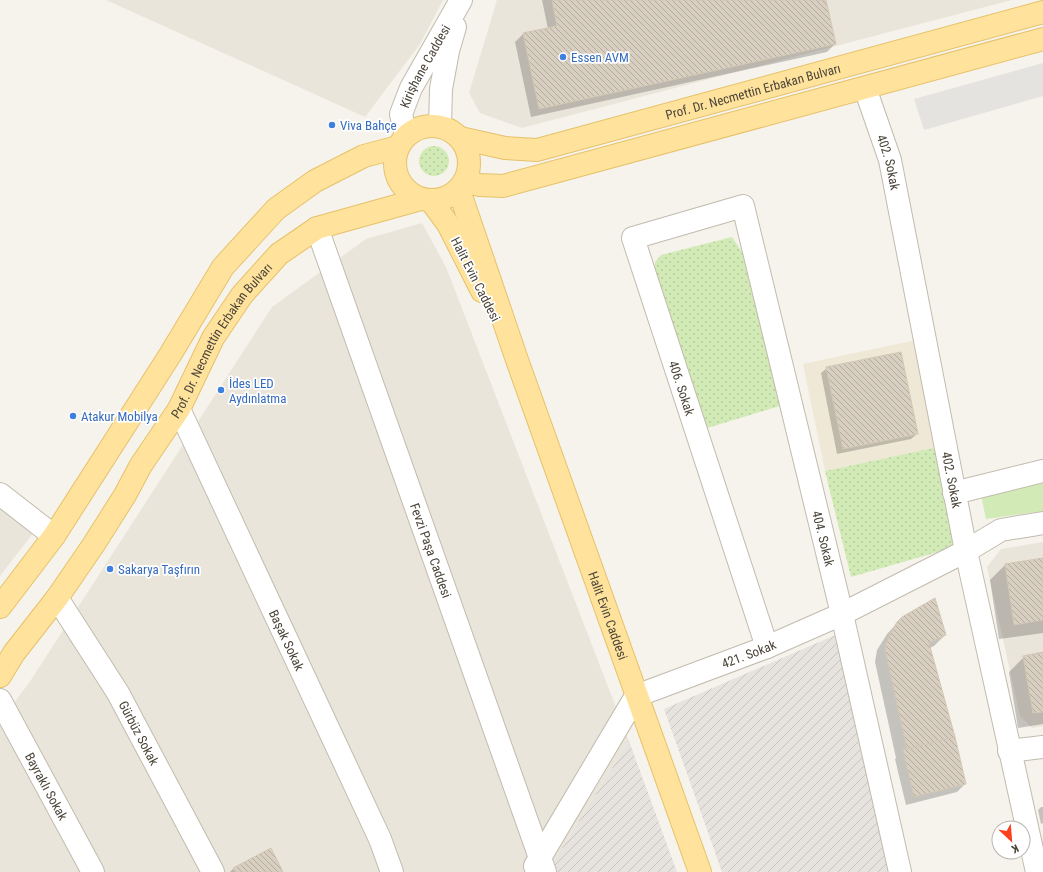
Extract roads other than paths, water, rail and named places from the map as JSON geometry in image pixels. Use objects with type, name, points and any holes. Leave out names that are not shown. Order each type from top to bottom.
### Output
[{"type":"main road","name":"Prof. Dr. Necmettin Erbakan Bulvarı","points":[[460,138],[505,148],[537,150],[1043,12]]},
{"type":"main road","name":"Prof. Dr. Necmettin Erbakan Bulvarı","points":[[462,186],[503,186],[1043,39]]},
{"type":"main road","points":[[440,126],[451,131],[460,138],[467,148],[469,171],[462,186],[451,196],[441,200],[426,200],[409,193],[400,184],[395,172],[394,159],[402,142],[413,131],[422,127],[440,126]]},
{"type":"main road","points":[[0,607],[54,536],[170,355],[223,267],[276,209],[315,181],[364,156],[402,142]]},
{"type":"main road","name":"Halit Evin Caddesi","points":[[462,186],[517,360],[700,872]]},
{"type":"main road","name":"Prof. Dr. Necmettin Erbakan Bulvarı","points":[[0,676],[14,653],[57,598],[94,544],[125,495],[141,465],[179,409],[213,338],[242,295],[280,254],[317,228],[426,200]]},
{"type":"main road","name":"Halit Evin Caddesi","points":[[426,200],[448,224],[517,360]]},
{"type":"street","name":"Kirişhane Caddesi","points":[[440,126],[442,82],[448,51],[462,0]]},
{"type":"street","name":"Kirişhane Caddesi","points":[[402,142],[401,114],[411,88],[462,0]]},
{"type":"street","name":"402. Sokak","points":[[865,88],[890,160],[966,551],[1009,751],[1038,872]]},
{"type":"street","name":"404. Sokak","points":[[743,206],[842,614],[900,872]]},
{"type":"street","name":"406. Sokak","points":[[743,206],[633,238],[767,647]]},
{"type":"street","name":"Fevzi Paşa Caddesi","points":[[317,228],[538,867]]},
{"type":"street","name":"Başak Sokak","points":[[179,409],[380,839],[392,872]]},
{"type":"street","points":[[954,493],[1043,471]]},
{"type":"street","points":[[0,494],[54,536]]},
{"type":"street","name":"421. Sokak","points":[[636,696],[767,647],[842,614],[966,551],[1001,530],[1043,523]]},
{"type":"street","name":"Gürbüz Sokak","points":[[57,598],[118,693],[214,872]]},
{"type":"street","points":[[538,867],[636,696]]},
{"type":"street","name":"Bayraklı Sokak","points":[[0,700],[93,872]]},
{"type":"street","points":[[1009,751],[1043,747]]},
{"type":"place","name":"Essen AVM","points":[[563,57]]},
{"type":"place","name":"Viva Bahçe","points":[[332,125]]},
{"type":"place","name":"İdes LED Aydınlatma","points":[[221,390]]},
{"type":"place","name":"Atakur Mobilya","points":[[73,416]]},
{"type":"place","name":"Sakarya Taşfırın","points":[[110,569]]}]
